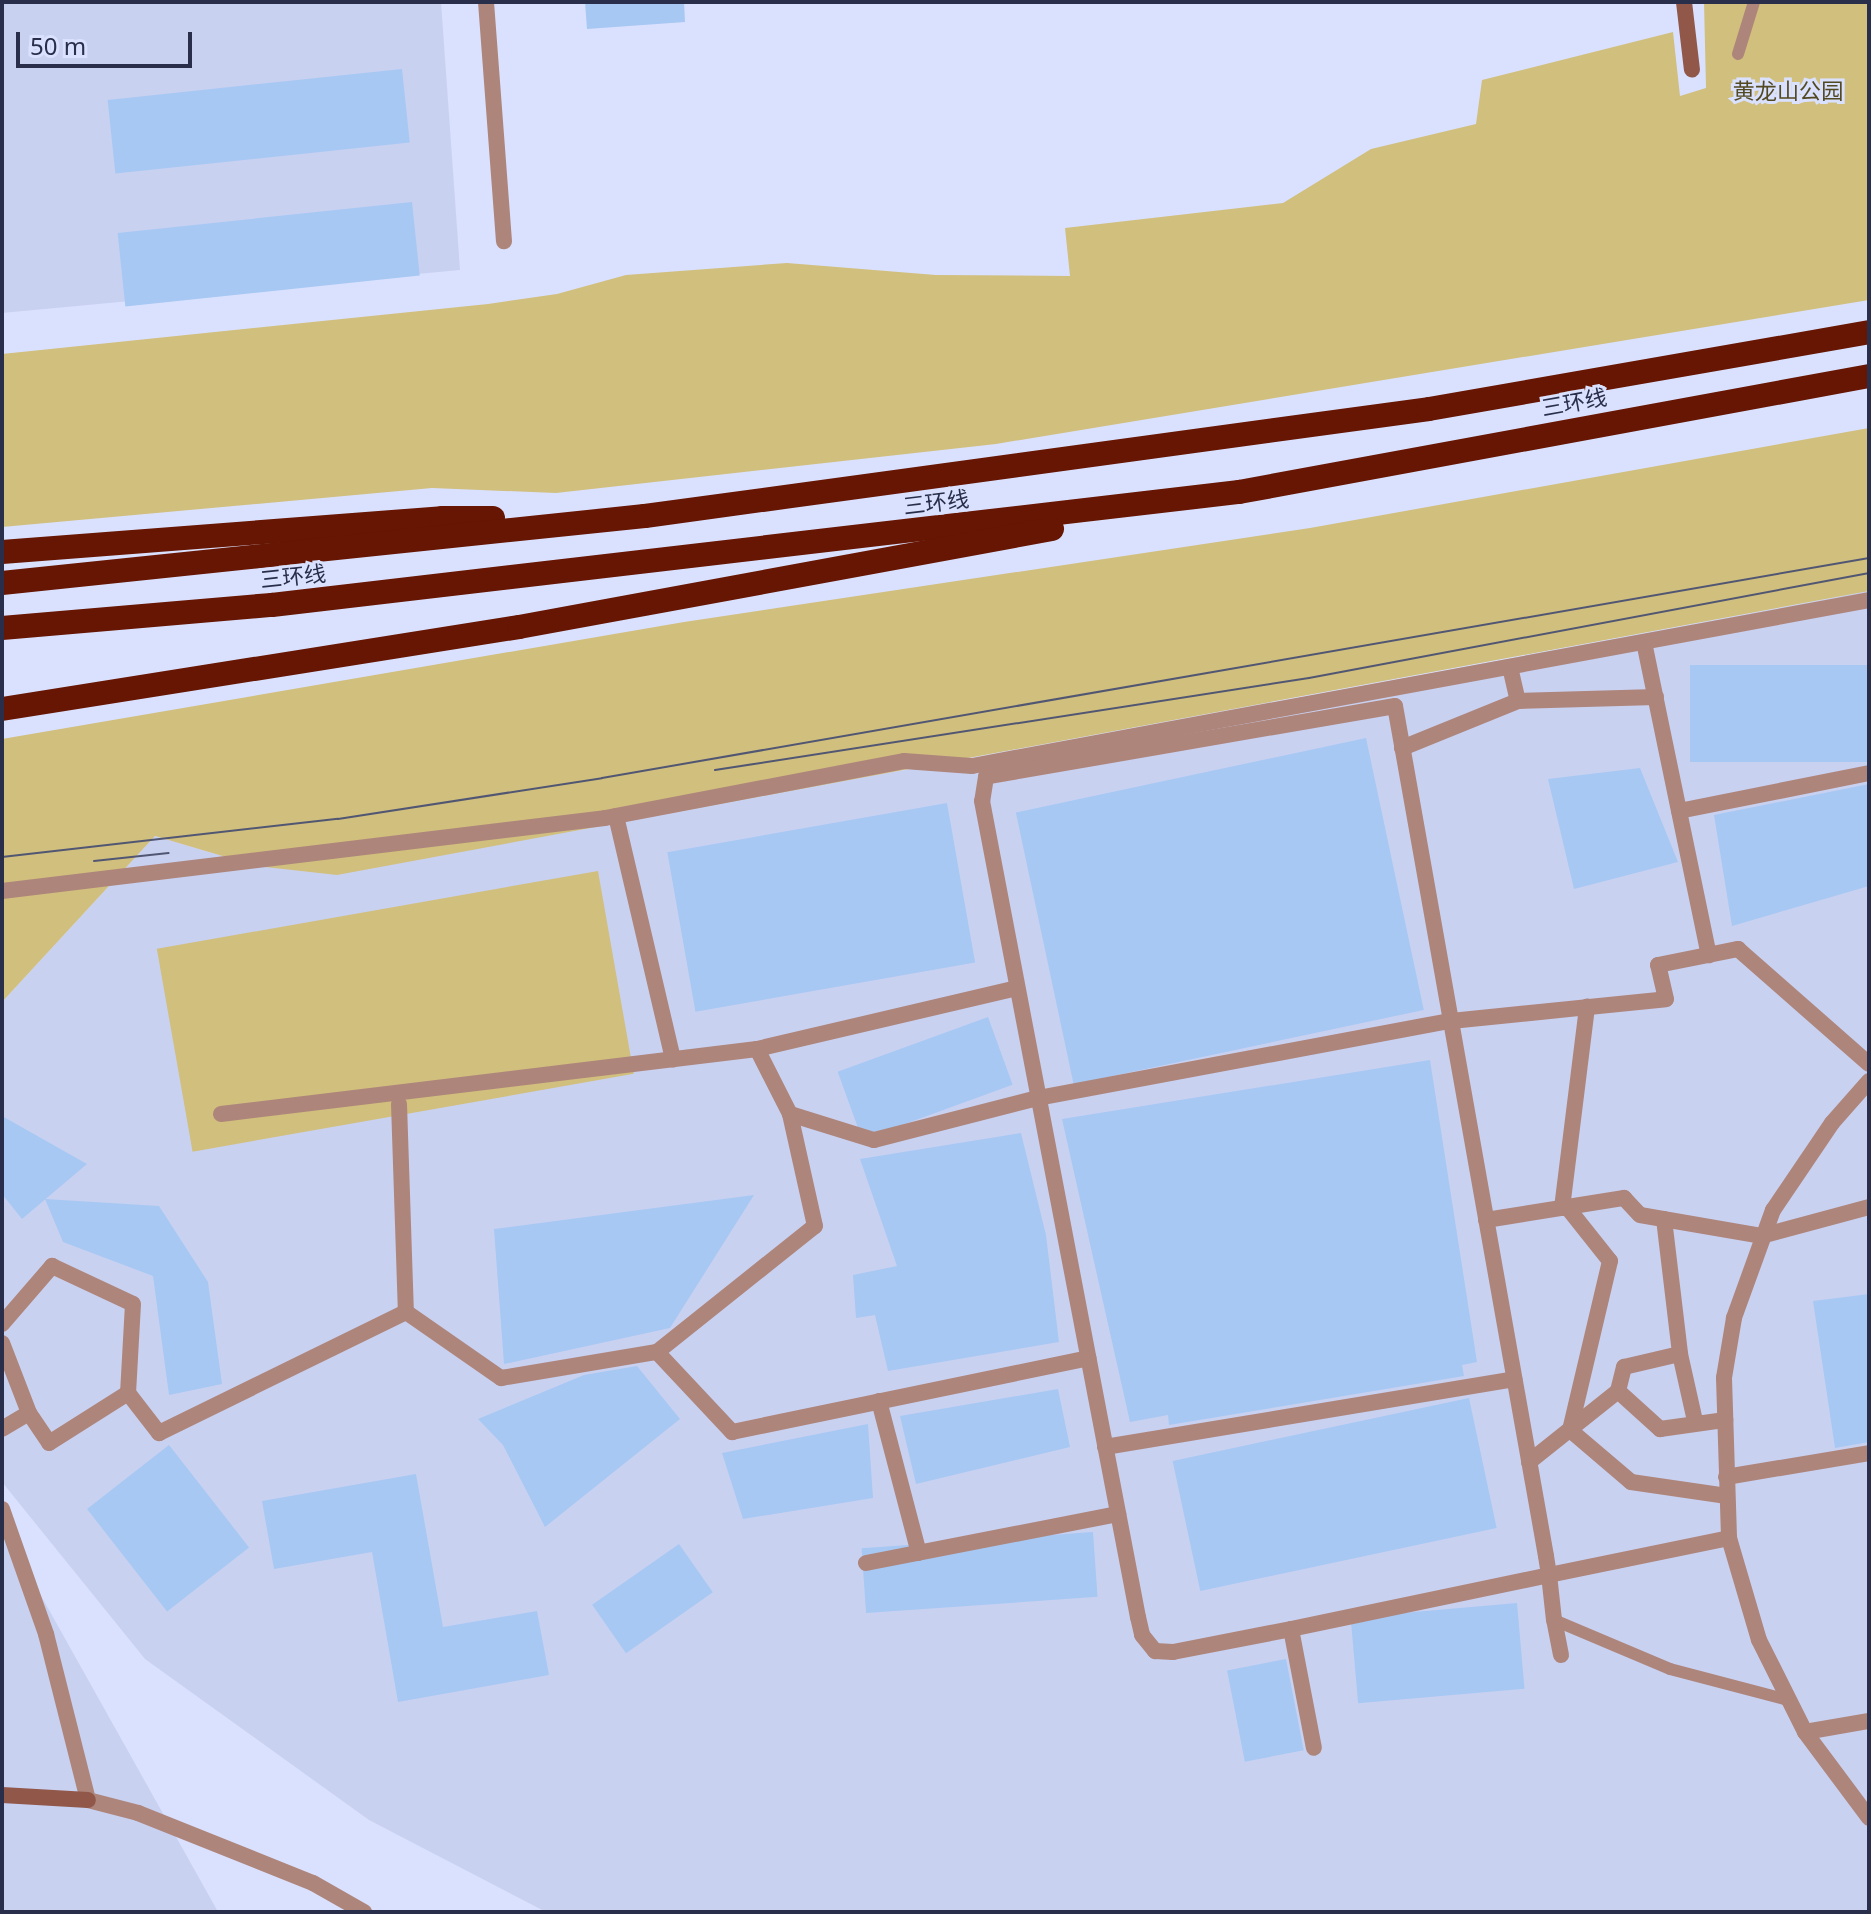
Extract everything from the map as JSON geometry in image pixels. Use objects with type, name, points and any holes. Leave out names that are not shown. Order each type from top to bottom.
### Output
[{"type":"highway","name":"三环线","points":[[2,583],[603,520],[1429,409],[1869,332]]},
{"type":"highway","name":"三环线","points":[[2,628],[272,605],[1239,492],[1869,376]]},
{"type":"highway","points":[[2,709],[535,624],[1239,492]]},
{"type":"highway","points":[[2,552],[442,518],[603,520]]},
{"type":"street","points":[[486,2],[504,241]]},
{"type":"street","points":[[1684,2],[1692,70]]},
{"type":"street","points":[[2,891],[616,816],[904,761],[972,766],[1869,600]]},
{"type":"street","points":[[1644,642],[1709,955]]},
{"type":"street","points":[[1510,667],[1518,701]]},
{"type":"street","points":[[1402,748],[1518,701],[1656,697]]},
{"type":"street","points":[[1561,1655],[1549,1575],[1395,706],[986,777],[982,801],[1105,1447],[1142,1635],[1155,1651],[1173,1652],[1291,1629],[1549,1575],[1729,1538]]},
{"type":"street","points":[[1679,811],[1869,773]]},
{"type":"street","points":[[616,816],[673,1059]]},
{"type":"street","points":[[790,1114],[874,1140],[1038,1098],[1451,1021],[1666,999],[1658,965],[1738,949],[1869,1064]]},
{"type":"street","points":[[221,1114],[757,1049],[1017,988]]},
{"type":"street","points":[[1570,1430],[1610,1261],[1564,1208],[1587,1007]]},
{"type":"street","points":[[406,1312],[501,1378],[657,1352],[815,1226],[790,1114],[757,1049]]},
{"type":"street","points":[[1869,1081],[1790,1180],[1761,1236],[1728,1346],[1725,1420],[1729,1538],[1759,1640],[1805,1732],[1869,1818]]},
{"type":"street","points":[[399,1104],[406,1312]]},
{"type":"street","points":[[1486,1220],[1624,1198],[1640,1215],[1761,1236],[1869,1207]]},
{"type":"street","points":[[1664,1219],[1680,1354],[1695,1421]]},
{"type":"street","points":[[2,1324],[52,1266],[133,1304],[128,1393],[159,1433],[406,1312]]},
{"type":"street","points":[[2,1343],[29,1413],[49,1443],[128,1393]]},
{"type":"street","points":[[657,1352],[732,1432],[1088,1358]]},
{"type":"street","points":[[1529,1462],[1618,1391],[1624,1367],[1680,1354]]},
{"type":"street","points":[[1105,1447],[1514,1379]]},
{"type":"street","points":[[1618,1391],[1660,1429],[1695,1421],[1725,1420]]},
{"type":"street","points":[[879,1401],[919,1553]]},
{"type":"street","points":[[2,1429],[29,1413]]},
{"type":"street","points":[[1570,1430],[1631,1482],[1727,1496]]},
{"type":"street","points":[[1726,1477],[1869,1453]]},
{"type":"street","points":[[2,1509],[46,1634],[88,1800]]},
{"type":"street","points":[[866,1563],[1118,1514]]},
{"type":"street","points":[[1291,1629],[1314,1748]]},
{"type":"street","points":[[1805,1732],[1869,1721]]},
{"type":"street","points":[[2,1795],[88,1800],[138,1813],[313,1883],[364,1912]]},
{"type":"lane","points":[[1738,54],[1754,2]]},
{"type":"lane","points":[[1554,1620],[1670,1669],[1788,1700]]},
{"type":"shaded area","points":[[2,2],[441,2],[460,270],[2,313]]},
{"type":"shaded area","points":[[1869,591],[1869,1912],[546,1912],[369,1820],[145,1659],[2,1482],[2,1002],[155,836],[256,866],[953,763]]},
{"type":"shaded area","points":[[2,1526],[217,1910],[221,1912],[2,1912]]},
{"type":"green space","name":"黄龙山公园","points":[[1704,2],[1869,2],[1869,300],[996,444],[556,493],[432,488],[2,527],[2,354],[488,304],[557,294],[626,275],[787,263],[936,275],[1070,276],[1065,228],[1283,203],[1371,149],[1476,124],[1482,80],[1673,32],[1680,96],[1706,88]]},
{"type":"green space","points":[[1869,428],[1869,591],[337,875],[256,866],[155,836],[2,1002],[2,739],[684,622],[1310,528]]},
{"type":"green space","points":[[598,871],[634,1074],[193,1152],[157,949]]},
{"type":"building","points":[[585,2],[684,2],[685,22],[587,29]]},
{"type":"building","points":[[402,69],[410,143],[115,174],[108,100]]},
{"type":"building","points":[[412,202],[420,276],[125,307],[118,233]]},
{"type":"building","points":[[1690,665],[1869,665],[1869,762],[1690,762]]},
{"type":"building","points":[[1366,738],[1424,1010],[1074,1084],[1016,812]]},
{"type":"building","points":[[1640,768],[1678,862],[1574,889],[1548,779]]},
{"type":"building","points":[[1869,784],[1869,886],[1732,926],[1714,815]]},
{"type":"building","points":[[947,803],[975,963],[695,1012],[667,852]]},
{"type":"building","points":[[988,1017],[1013,1085],[862,1139],[838,1072]]},
{"type":"building","points":[[1430,1060],[1477,1362],[1462,1365],[1464,1376],[1169,1425],[1168,1415],[1130,1422],[1062,1119]]},
{"type":"building","points":[[2,1116],[87,1164],[22,1219],[2,1194]]},
{"type":"building","points":[[1021,1133],[1046,1235],[1059,1342],[888,1371],[875,1315],[856,1318],[853,1275],[897,1266],[860,1159]]},
{"type":"building","points":[[754,1195],[670,1328],[504,1364],[494,1229]]},
{"type":"building","points":[[45,1199],[159,1206],[208,1282],[222,1384],[169,1395],[153,1276],[63,1242]]},
{"type":"building","points":[[1869,1294],[1869,1442],[1835,1448],[1813,1301]]},
{"type":"building","points":[[637,1366],[680,1419],[545,1527],[503,1445],[478,1419],[584,1375]]},
{"type":"building","points":[[1058,1389],[1070,1447],[916,1484],[900,1416]]},
{"type":"building","points":[[1469,1398],[1497,1528],[1200,1591],[1173,1461]]},
{"type":"building","points":[[868,1424],[873,1498],[743,1519],[722,1453]]},
{"type":"building","points":[[169,1445],[249,1547],[167,1611],[87,1509]]},
{"type":"building","points":[[416,1474],[443,1627],[537,1611],[549,1675],[398,1702],[372,1552],[274,1569],[262,1501]]},
{"type":"building","points":[[1093,1532],[1098,1597],[866,1613],[862,1548]]},
{"type":"building","points":[[679,1544],[713,1592],[626,1653],[592,1605]]},
{"type":"building","points":[[1517,1603],[1524,1689],[1358,1703],[1351,1618]]},
{"type":"building","points":[[1286,1659],[1304,1750],[1245,1762],[1227,1670]]},
{"type":"tram line","points":[[2,857],[338,819],[602,778],[1869,558]]},
{"type":"tram line","points":[[715,770],[1309,678],[1869,573]]},
{"type":"tram line","points":[[94,861],[169,853]]}]
